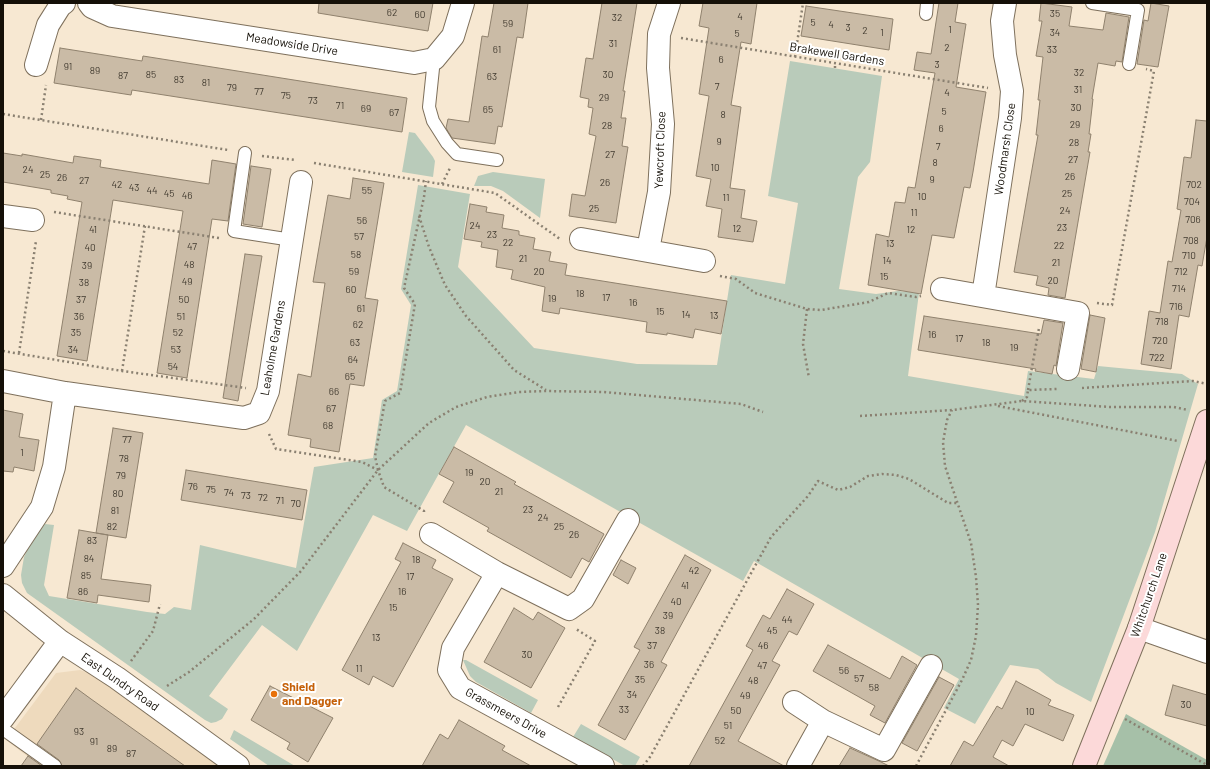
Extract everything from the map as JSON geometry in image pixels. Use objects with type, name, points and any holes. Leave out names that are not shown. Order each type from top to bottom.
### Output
[{"type":"street","points":[[36,64],[48,25],[60,6],[64,3]]},
{"type":"street","name":"Meadowside Drive","points":[[89,3],[92,7],[112,16],[414,63],[434,59]]},
{"type":"street","points":[[434,59],[454,36],[463,3]]},
{"type":"street","name":"Yewcroft Close","points":[[648,250],[659,192],[663,124],[658,68],[659,34],[668,3]]},
{"type":"street","name":"Woodmarsh Close","points":[[983,296],[1010,118],[1012,91],[1005,55],[1002,21],[1005,3]]},
{"type":"street","name":"Leaholme Gardens","points":[[259,413],[268,391],[301,182]]},
{"type":"street","points":[[3,216],[33,220]]},
{"type":"street","points":[[581,239],[704,261]]},
{"type":"street","points":[[942,290],[1078,312],[1071,379]]},
{"type":"street","points":[[3,382],[65,393],[244,418],[259,413]]},
{"type":"street","points":[[3,566],[42,507],[54,468],[65,393]]},
{"type":"street","name":"Whitchurch Lane","points":[[1084,766],[1139,628],[1207,421]]},
{"type":"street","points":[[431,534],[497,572],[569,609],[583,599],[628,520]]},
{"type":"street","name":"Grassmeers Drive","points":[[497,572],[453,648],[449,670],[460,688],[603,766]]},
{"type":"street","name":"East Dundry Road","points":[[3,595],[60,641],[117,678],[238,766]]},
{"type":"street","points":[[1139,628],[1207,652]]},
{"type":"street","points":[[3,718],[60,641]]},
{"type":"street","points":[[794,702],[823,721],[884,750],[930,666]]},
{"type":"street","points":[[798,766],[823,721]]},
{"type":"lane","points":[[1092,3],[1138,10],[1129,64]]},
{"type":"lane","points":[[434,59],[429,107],[433,121],[447,143],[457,154],[497,160]]},
{"type":"lane","points":[[245,153],[234,231],[292,240]]},
{"type":"lane","points":[[3,729],[55,766]]},
{"type":"path","points":[[795,57],[803,3]]},
{"type":"path","name":"Brakewell Gardens","points":[[659,34],[835,64],[1012,91]]},
{"type":"path","points":[[36,64],[47,77],[41,120]]},
{"type":"path","points":[[1078,312],[1087,301],[1112,305],[1154,72],[1129,64]]},
{"type":"path","points":[[426,181],[404,288],[415,304],[400,393],[385,401],[376,456],[378,470],[384,487],[424,511],[431,534]]},
{"type":"path","points":[[19,353],[37,234],[33,220],[40,210],[222,239],[234,231]]},
{"type":"path","points":[[419,216],[429,247],[445,285],[466,316],[514,370],[546,391]]},
{"type":"path","points":[[122,371],[145,226]]},
{"type":"path","points":[[704,261],[711,274],[736,279],[755,293],[807,309],[821,310],[869,302],[888,293],[916,297],[942,290]]},
{"type":"path","points":[[1022,402],[1027,397],[1043,306]]},
{"type":"path","points":[[807,309],[803,344],[809,378]]},
{"type":"path","points":[[3,351],[122,371],[268,391]]},
{"type":"path","points":[[1071,379],[1193,381],[1207,384]]},
{"type":"path","points":[[1028,390],[1059,389]]},
{"type":"path","points":[[146,699],[189,672],[254,619],[301,571],[378,470],[429,423],[456,407],[487,397],[519,392],[546,391],[604,392],[741,404],[763,412]]},
{"type":"path","points":[[860,416],[952,410],[1022,402],[1110,407],[1174,407],[1188,410]]},
{"type":"path","points":[[996,405],[1200,445]]},
{"type":"path","points":[[916,766],[962,680],[971,660],[976,636],[978,605],[971,543],[946,466],[943,442],[947,420],[952,410]]},
{"type":"path","points":[[259,413],[276,449],[362,462],[378,470]]},
{"type":"path","points":[[643,766],[650,757],[771,537],[808,496],[818,481],[838,490],[850,487],[868,476],[896,474],[909,479],[948,503],[958,503]]},
{"type":"path","points":[[117,678],[139,652],[153,631],[160,604]]},
{"type":"path","points":[[558,707],[595,641],[577,630],[569,609]]},
{"type":"path","points":[[1107,709],[1207,765]]},
{"type":"shaded area","points":[[80,670],[92,674],[224,766],[40,766],[6,740],[56,673]]},
{"type":"green space","points":[[790,61],[882,76],[870,162],[858,177],[839,289],[876,294],[898,291],[919,293],[908,376],[1024,396],[1028,371],[1094,379],[1098,366],[1182,374],[1198,384],[1155,532],[1091,702],[1056,683],[1038,669],[1010,665],[975,724],[944,708],[959,679],[754,561],[743,581],[466,425],[407,531],[373,515],[297,651],[262,625],[209,696],[228,709],[222,719],[216,722],[211,723],[205,720],[27,593],[22,583],[21,575],[24,557],[31,542],[45,524],[54,525],[44,585],[49,596],[165,614],[174,607],[191,610],[200,545],[296,568],[314,467],[373,458],[382,400],[397,391],[411,305],[401,289],[418,185],[470,194],[458,267],[534,348],[637,364],[717,365],[731,275],[785,284],[798,203],[768,196]]},
{"type":"green space","points":[[409,132],[415,133],[433,157],[435,161],[433,177],[402,172]]},
{"type":"green space","points":[[493,172],[545,179],[540,218],[503,191],[491,186],[474,186],[478,176]]},
{"type":"green space","points":[[463,660],[466,660],[538,700],[531,713],[476,682],[470,676]]},
{"type":"green space","points":[[1126,714],[1207,760],[1207,766],[1103,766]]},
{"type":"green space","points":[[581,724],[640,757],[635,766],[625,766],[573,737]]},
{"type":"green space","points":[[234,730],[295,766],[269,766],[230,739]]},
{"type":"building","points":[[319,3],[433,3],[428,31],[318,13]]},
{"type":"building","points":[[494,3],[528,3],[523,38],[517,37],[502,127],[498,126],[495,144],[452,138],[446,128],[448,119],[469,122],[482,36],[488,37]]},
{"type":"building","points":[[602,3],[637,3],[623,91],[625,91],[621,118],[626,118],[622,146],[628,147],[616,223],[569,216],[572,194],[585,196],[596,136],[589,134],[593,108],[588,107],[589,99],[580,97],[586,58],[593,59]]},
{"type":"building","points":[[703,3],[757,3],[751,44],[741,42],[731,105],[741,107],[730,188],[745,190],[741,218],[757,221],[753,242],[718,237],[722,209],[706,206],[711,179],[696,176],[709,96],[699,94],[709,28],[699,26]]},
{"type":"building","points":[[939,3],[958,3],[955,22],[966,24],[956,87],[986,92],[970,188],[964,187],[954,238],[932,235],[921,294],[868,285],[876,234],[889,237],[895,202],[905,203],[908,187],[915,188],[935,73],[914,70],[917,52],[931,54]]},
{"type":"building","points":[[1041,3],[1072,7],[1069,26],[1103,30],[1106,13],[1129,17],[1122,62],[1116,61],[1115,66],[1098,63],[1092,99],[1089,134],[1091,134],[1088,152],[1090,152],[1065,298],[1048,295],[1049,288],[1036,285],[1038,276],[1014,272],[1038,135],[1036,135],[1040,100],[1038,100],[1043,57],[1036,56],[1042,21],[1039,21]]},
{"type":"building","points":[[1151,3],[1169,6],[1158,67],[1137,64],[1144,20],[1148,21]]},
{"type":"building","points":[[806,6],[893,19],[889,50],[801,36]]},
{"type":"building","points":[[60,48],[142,61],[143,56],[407,98],[402,132],[132,90],[131,95],[54,83]]},
{"type":"building","points":[[1196,120],[1207,121],[1207,237],[1202,266],[1198,265],[1189,317],[1179,315],[1171,369],[1141,364],[1149,311],[1160,313],[1168,261],[1172,262],[1181,210],[1177,209],[1184,157],[1191,158]]},
{"type":"building","points":[[3,153],[22,156],[22,154],[73,163],[74,156],[101,160],[100,167],[209,184],[212,160],[236,164],[228,221],[212,219],[187,378],[157,373],[183,211],[113,200],[87,361],[57,356],[82,202],[67,199],[68,196],[51,193],[51,190],[3,182]]},
{"type":"building","points":[[251,166],[271,169],[262,227],[243,224]]},
{"type":"building","points":[[353,178],[384,183],[365,298],[378,300],[364,386],[350,384],[339,452],[310,447],[311,439],[288,435],[298,374],[311,377],[325,283],[313,282],[328,195],[350,199]]},
{"type":"building","points":[[470,204],[487,207],[486,212],[504,215],[502,228],[519,231],[519,235],[535,238],[533,249],[551,252],[549,261],[567,264],[565,275],[727,301],[721,334],[695,329],[693,338],[667,333],[667,335],[646,332],[647,322],[560,308],[559,314],[542,311],[545,287],[511,279],[513,270],[496,267],[498,250],[481,247],[482,242],[464,239]]},
{"type":"building","points":[[245,254],[262,256],[238,401],[223,398]]},
{"type":"building","points":[[1090,315],[1105,318],[1096,372],[1081,369]]},
{"type":"building","points":[[924,316],[1041,334],[1044,320],[1063,323],[1056,366],[1054,365],[1052,374],[1035,371],[1036,369],[918,350]]},
{"type":"building","points":[[3,410],[23,414],[19,437],[39,440],[34,471],[14,467],[13,472],[3,471]]},
{"type":"building","points":[[113,428],[143,433],[126,538],[96,533]]},
{"type":"building","points":[[454,447],[516,482],[514,484],[604,534],[589,562],[582,558],[571,578],[487,531],[489,528],[443,502],[454,482],[439,474]]},
{"type":"building","points":[[186,470],[307,490],[302,520],[181,500]]},
{"type":"building","points":[[79,530],[108,535],[101,579],[151,585],[149,602],[98,595],[97,603],[67,598]]},
{"type":"building","points":[[403,543],[436,560],[432,568],[453,579],[393,687],[373,676],[369,685],[342,670],[401,562],[395,559]]},
{"type":"building","points":[[685,555],[711,570],[661,662],[667,665],[625,740],[598,725],[640,650],[634,647]]},
{"type":"building","points":[[621,560],[636,568],[628,584],[613,575]]},
{"type":"building","points":[[787,589],[814,604],[797,635],[789,631],[772,661],[780,665],[738,741],[784,766],[689,766],[753,650],[746,646],[763,615],[770,619]]},
{"type":"building","points":[[514,608],[533,620],[538,612],[565,628],[531,688],[484,662]]},
{"type":"building","points":[[828,645],[890,679],[902,656],[917,665],[885,723],[870,715],[875,706],[813,671]]},
{"type":"building","points":[[939,677],[954,685],[917,751],[902,743]]},
{"type":"building","points":[[1016,681],[1051,700],[1048,705],[1074,715],[1063,741],[1025,724],[1013,746],[1002,740],[993,757],[1009,766],[950,766],[964,741],[973,746],[997,706],[1002,709]]},
{"type":"building","points":[[1173,685],[1207,695],[1207,726],[1165,715]]},
{"type":"building","points":[[270,686],[333,718],[308,762],[287,749],[290,743],[251,720]]},
{"type":"building","points":[[76,688],[185,766],[62,766],[59,760],[37,744]]},
{"type":"building","points":[[459,720],[505,746],[502,750],[531,766],[422,766],[440,734],[448,739]]},
{"type":"building","points":[[850,748],[881,762],[889,766],[839,766]]},
{"type":"building","points":[[28,756],[42,766],[21,766]]},
{"type":"place","name":"Shield and Dagger","points":[[274,694]]}]
